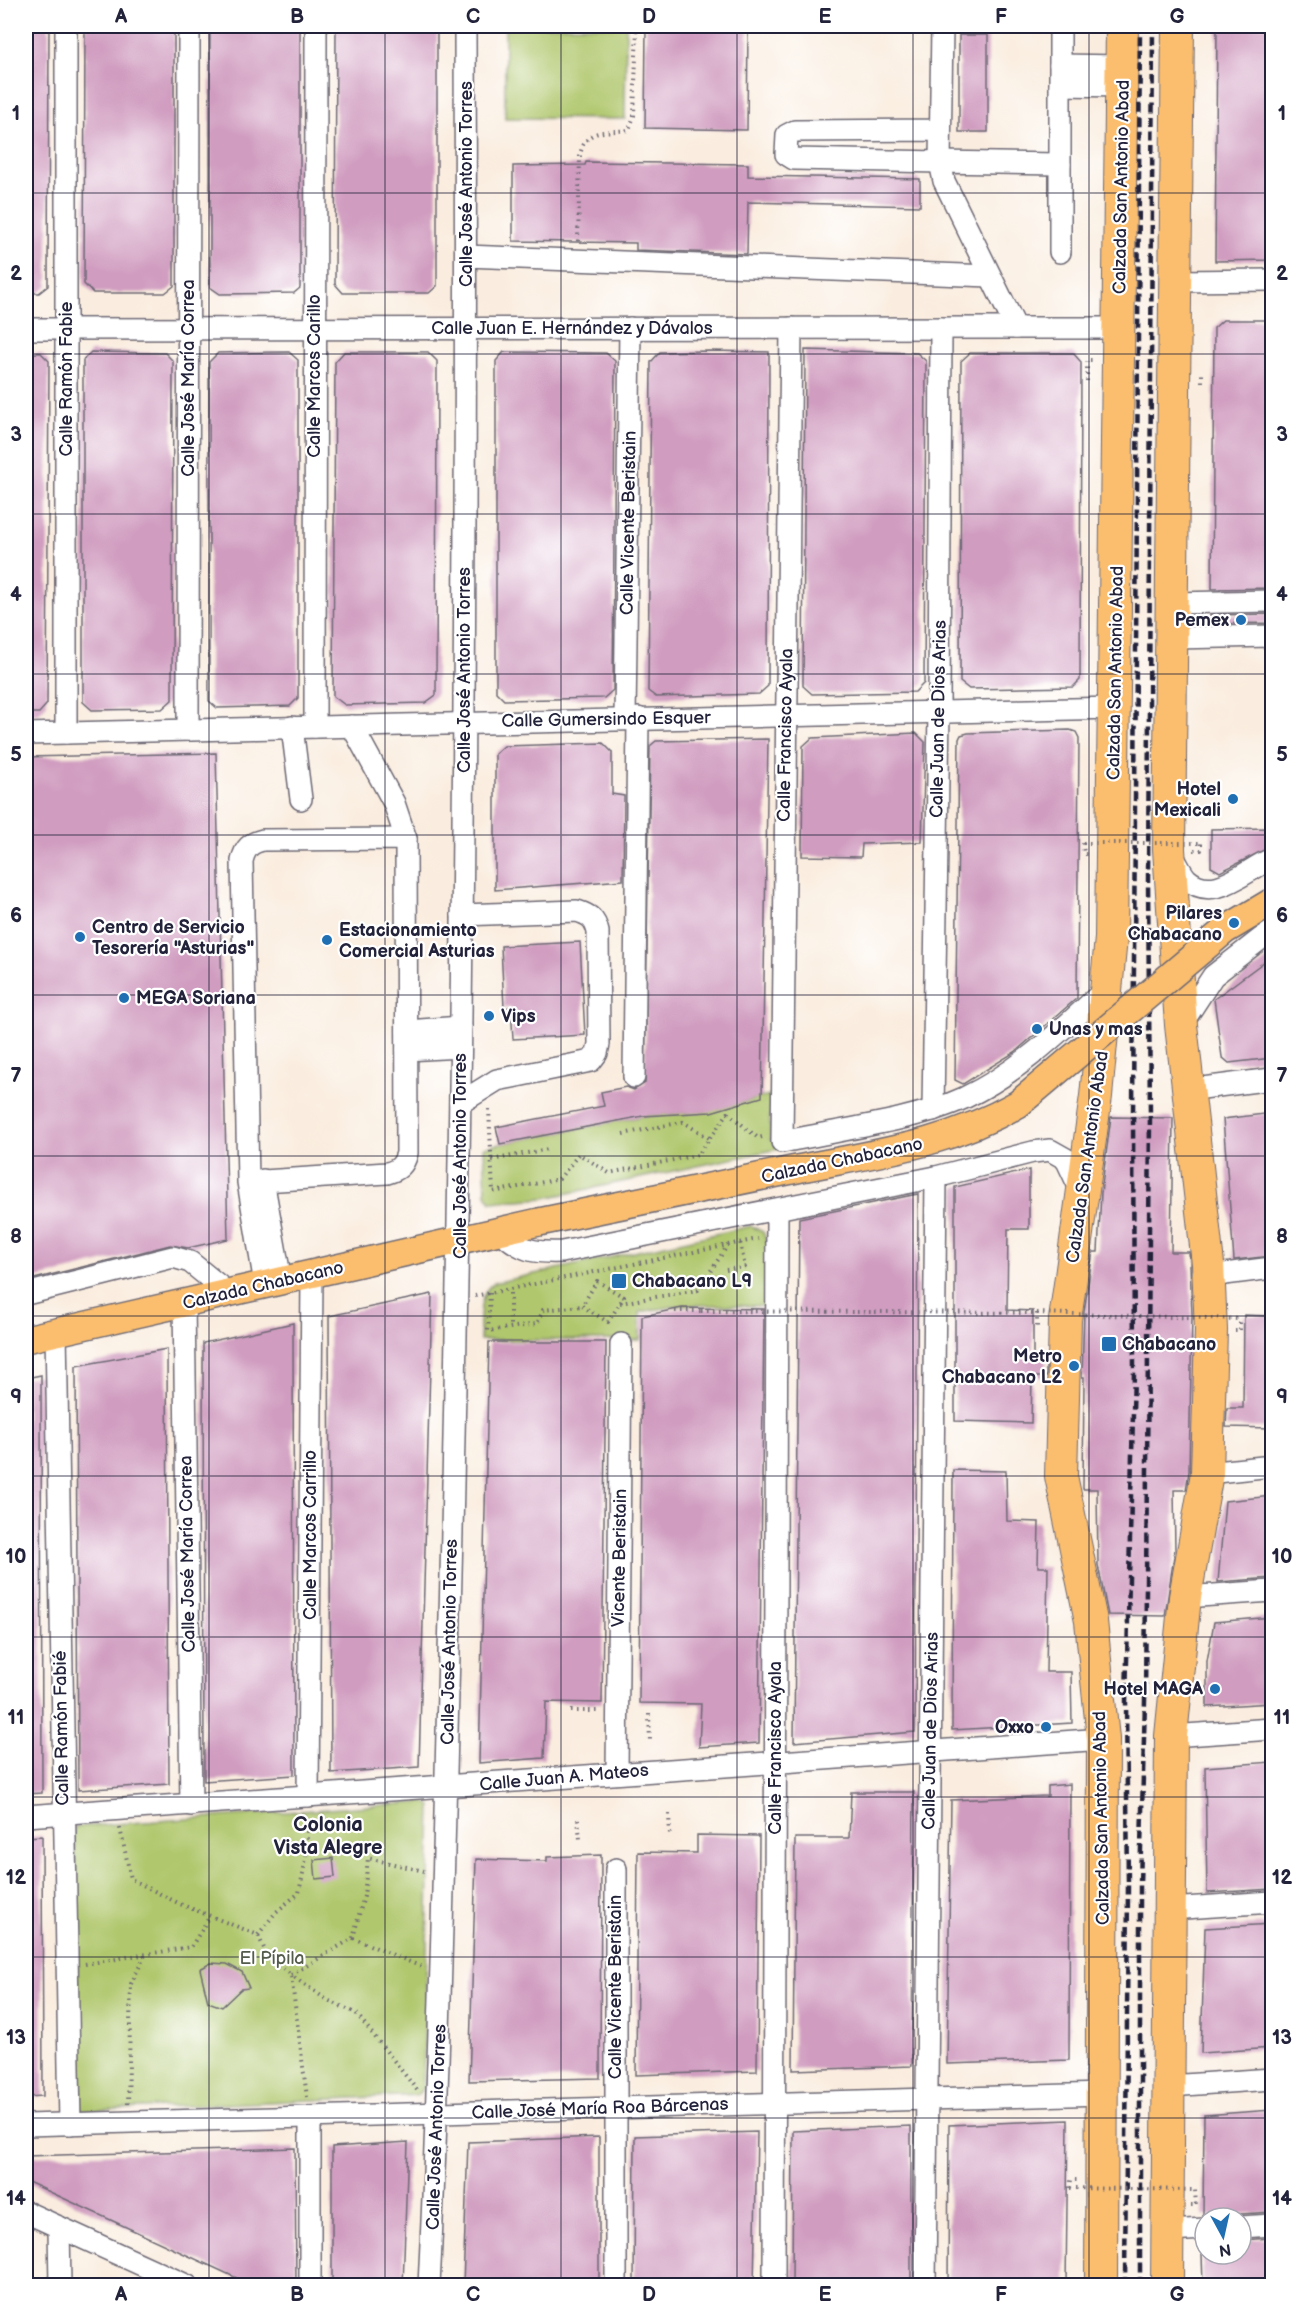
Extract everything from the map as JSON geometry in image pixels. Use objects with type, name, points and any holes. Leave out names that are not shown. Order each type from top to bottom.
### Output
[{"type":"highway","name":"Calzada San Antonio Abad","points":[[1101,2286],[1103,1739],[1091,1621],[1061,1476],[1065,1320],[1083,1196],[1108,987],[1114,853],[1122,26]]},
{"type":"highway","points":[[1167,2286],[1171,1736],[1185,1597],[1207,1473],[1211,1330],[1209,1275],[1181,1025],[1169,849],[1178,26]]},
{"type":"main road","name":"Calzada Chabacano","points":[[26,1339],[539,1222],[888,1152],[951,1136],[985,1123],[1018,1104],[1225,930],[1272,902]]},
{"type":"street","name":"Calle Ramón Fabie","points":[[66,26],[66,733]]},
{"type":"street","name":"Calle José María Correa","points":[[188,730],[189,26]]},
{"type":"street","name":"Calle Marcos Carillo","points":[[315,727],[316,26]]},
{"type":"street","name":"Calle José Antonio Torres","points":[[429,2286],[437,2113],[460,1240],[466,328],[465,26]]},
{"type":"street","points":[[942,26],[939,162],[944,181],[1016,328]]},
{"type":"street","points":[[1060,26],[1060,252]]},
{"type":"street","points":[[1060,75],[1122,76]]},
{"type":"street","points":[[940,130],[795,131],[787,135],[785,149],[786,154],[794,159],[1060,164]]},
{"type":"street","points":[[466,256],[990,276]]},
{"type":"street","points":[[1177,281],[1272,280]]},
{"type":"street","name":"Calle Juan E. Hernández y Dávalos","points":[[26,328],[1119,328]]},
{"type":"street","name":"Calle Vicente Beristain","points":[[630,328],[634,1077]]},
{"type":"street","name":"Calle Francisco Ayala","points":[[782,1142],[791,328]]},
{"type":"street","name":"Calle Juan de Dios Arias","points":[[933,1110],[939,710],[941,328]]},
{"type":"street","points":[[1173,603],[1272,601]]},
{"type":"street","points":[[1173,638],[1272,636]]},
{"type":"street","name":"Calle Gumersindo Esquer","points":[[26,734],[939,710],[1114,708]]},
{"type":"street","points":[[255,1181],[387,1173],[397,1170],[404,1163],[407,1153],[406,839],[394,803],[352,726]]},
{"type":"street","points":[[292,727],[301,799]]},
{"type":"street","points":[[273,1283],[255,1181],[242,861],[245,850],[252,843],[263,840],[406,839]]},
{"type":"street","points":[[1169,849],[1187,879],[1207,887],[1227,884],[1272,859]]},
{"type":"street","points":[[460,1103],[497,1080],[591,1061],[597,1053],[599,1044],[596,921],[588,914],[577,911],[462,915]]},
{"type":"street","points":[[1181,1025],[1213,976],[1272,930]]},
{"type":"street","name":"Calzada Chabacano","points":[[782,1142],[933,1110],[979,1090],[1030,1058],[1108,987]]},
{"type":"street","points":[[407,1041],[461,1037]]},
{"type":"street","points":[[1187,1090],[1272,1079]]},
{"type":"street","name":"Calzada Chabacano","points":[[500,1231],[517,1246],[538,1253],[561,1252],[936,1177],[1024,1154],[1050,1150],[1066,1159],[1083,1196]]},
{"type":"street","name":"Calle Juan de Dios Arias","points":[[925,2286],[936,1177]]},
{"type":"street","name":"Calle Francisco Ayala","points":[[774,2286],[777,1210]]},
{"type":"street","points":[[26,1294],[173,1257],[190,1262],[228,1293]]},
{"type":"street","points":[[1209,1275],[1272,1268]]},
{"type":"street","name":"Calle Marcos Carrillo","points":[[308,1796],[312,1274]]},
{"type":"street","name":"Calle José María Correa","points":[[184,1303],[190,1804]]},
{"type":"street","name":"Calle Ramón Fabié","points":[[56,1332],[62,1814],[69,2124]]},
{"type":"street","name":"Vicente Beristain","points":[[617,1773],[621,1344]]},
{"type":"street","points":[[1207,1473],[1272,1466]]},
{"type":"street","points":[[1185,1597],[1272,1591]]},
{"type":"street","points":[[1171,1736],[1272,1729]]},
{"type":"street","name":"Calle Juan A. Mateos","points":[[26,1816],[929,1749],[1103,1739]]},
{"type":"street","name":"Calle Vicente Beristain","points":[[616,1869],[614,2108],[616,2286]]},
{"type":"street","points":[[1170,1909],[1272,1902]]},
{"type":"street","points":[[1169,2086],[1272,2079]]},
{"type":"street","name":"Calle José María Roa Bárcenas","points":[[26,2125],[1102,2094]]},
{"type":"street","points":[[309,2117],[310,2286]]},
{"type":"street","points":[[26,2212],[188,2286]]},
{"type":"street","points":[[1253,2226],[1272,2225]]},
{"type":"street","points":[[59,2227],[60,2286]]},
{"type":"street","points":[[1168,2231],[1193,2230]]},
{"type":"path","points":[[578,262],[580,155],[583,142],[592,134],[629,130],[634,116],[637,26]]},
{"type":"path","points":[[1087,381],[1088,360]]},
{"type":"path","points":[[1084,854],[1083,843],[1201,843],[1201,850]]},
{"type":"path","points":[[489,1104],[493,1192],[559,1179],[579,1154],[609,1173],[698,1155],[728,1113],[758,1138],[769,1135],[782,1142]]},
{"type":"path","points":[[623,1134],[683,1122],[710,1138]]},
{"type":"path","points":[[492,1160],[548,1149]]},
{"type":"path","points":[[458,1299],[777,1235]]},
{"type":"path","points":[[726,1270],[745,1266],[740,1242]]},
{"type":"path","points":[[620,1304],[698,1290],[728,1245]]},
{"type":"path","points":[[582,1306],[597,1281],[595,1271]]},
{"type":"path","points":[[490,1293],[488,1331],[537,1324],[543,1310],[582,1306],[608,1322],[624,1296],[597,1281]]},
{"type":"path","points":[[510,1293],[510,1328]]},
{"type":"path","points":[[675,1311],[1038,1313],[1240,1318]]},
{"type":"path","points":[[571,1711],[597,1711]]},
{"type":"path","points":[[649,1714],[651,1741]]},
{"type":"path","points":[[258,1935],[276,1912],[299,1893],[307,1853],[308,1796]]},
{"type":"path","points":[[117,1810],[130,1879],[210,1916],[258,1935],[267,1955],[291,1975],[327,2000],[356,2013],[437,2113]]},
{"type":"path","points":[[669,1814],[670,1835]]},
{"type":"path","points":[[578,1819],[580,1839]]},
{"type":"path","points":[[291,1975],[353,1938],[364,1896],[368,1858],[444,1875]]},
{"type":"path","points":[[66,1967],[191,1947],[210,1916]]},
{"type":"path","points":[[353,1938],[441,1975]]},
{"type":"path","points":[[127,2122],[131,1984],[145,1955]]},
{"type":"path","points":[[291,1975],[309,2117]]},
{"type":"path","points":[[1070,2188],[1195,2190],[1196,2205]]},
{"type":"green space","points":[[505,26],[626,26],[625,119],[505,118]]},
{"type":"green space","points":[[770,1095],[770,1139],[783,1148],[545,1198],[491,1202],[486,1194],[484,1147],[643,1116],[711,1111]]},
{"type":"green space","points":[[751,1226],[763,1232],[769,1246],[768,1306],[684,1305],[640,1312],[640,1340],[480,1340],[482,1301],[488,1288],[494,1283]]},
{"type":"green space","name":"El Pípila","points":[[425,1802],[431,1806],[423,2087],[418,2095],[80,2111],[74,1827]]},
{"type":"building","points":[[26,26],[49,26],[48,286],[39,293],[26,293]]},
{"type":"building","points":[[85,26],[174,26],[174,286],[165,293],[93,293],[84,284]]},
{"type":"building","points":[[210,26],[300,26],[300,288],[294,293],[220,294],[210,287]]},
{"type":"building","points":[[336,26],[437,26],[437,286],[429,293],[343,293],[335,284]]},
{"type":"building","points":[[646,26],[748,26],[747,130],[645,128]]},
{"type":"building","points":[[1217,26],[1272,26],[1272,260],[1215,261]]},
{"type":"building","points":[[959,35],[988,35],[988,132],[959,132]]},
{"type":"building","points":[[586,162],[748,164],[748,176],[920,179],[920,206],[748,202],[747,254],[636,250],[636,243],[513,241],[513,166],[585,165]]},
{"type":"building","points":[[1223,320],[1272,320],[1272,588],[1212,589],[1214,328]]},
{"type":"building","points":[[805,350],[917,353],[926,361],[924,683],[915,692],[812,694],[803,686]]},
{"type":"building","points":[[91,352],[165,353],[173,361],[172,700],[162,709],[92,710],[83,702],[83,360]]},
{"type":"building","points":[[289,352],[298,360],[298,698],[290,706],[217,708],[209,701],[209,362],[218,353]]},
{"type":"building","points":[[344,352],[428,352],[437,361],[436,695],[425,703],[345,705],[333,696],[335,362]]},
{"type":"building","points":[[504,352],[606,353],[615,361],[613,690],[604,698],[504,700],[496,692],[496,361]]},
{"type":"building","points":[[660,352],[769,352],[768,686],[759,694],[656,697],[648,691],[651,362]]},
{"type":"building","points":[[26,353],[41,353],[49,361],[47,704],[39,713],[26,713]]},
{"type":"building","points":[[970,353],[1073,353],[1081,362],[1080,680],[1073,687],[969,689],[960,682],[961,361]]},
{"type":"building","points":[[1272,614],[1272,623],[1210,624],[1210,615]]},
{"type":"building","points":[[1070,730],[1076,732],[1079,738],[1077,998],[1015,1052],[963,1084],[955,1080],[959,739],[961,735],[968,733]]},
{"type":"building","points":[[916,733],[925,742],[922,842],[862,844],[861,857],[802,856],[803,746],[812,738]]},
{"type":"building","points":[[768,739],[762,1097],[711,1112],[643,1116],[500,1144],[496,1127],[604,1106],[601,1092],[626,1087],[634,1090],[645,1083],[650,746],[656,741]]},
{"type":"building","points":[[603,743],[612,752],[612,794],[624,796],[623,880],[495,890],[495,754],[504,746]]},
{"type":"building","name":"MEGA Soriana","points":[[216,753],[228,1239],[188,1248],[170,1245],[26,1281],[26,757]]},
{"type":"building","points":[[1272,828],[1272,846],[1220,872],[1211,867],[1211,829]]},
{"type":"building","points":[[580,942],[585,1035],[513,1039],[511,1007],[504,1008],[501,946]]},
{"type":"building","points":[[1272,956],[1272,1058],[1229,1063],[1222,1057],[1214,999]]},
{"type":"building","points":[[1272,1113],[1272,1256],[1234,1260],[1223,1119]]},
{"type":"building","name":"Metro Chabacano L2","points":[[1111,1117],[1173,1118],[1171,1252],[1189,1252],[1192,1315],[1189,1471],[1186,1490],[1174,1490],[1175,1549],[1165,1616],[1108,1615],[1098,1565],[1097,1489],[1083,1489],[1084,1312],[1093,1252],[1098,1252],[1101,1193]]},
{"type":"building","points":[[1029,1170],[1029,1229],[1008,1229],[1007,1310],[1033,1311],[1033,1357],[1046,1358],[1046,1377],[1032,1377],[1031,1423],[955,1421],[955,1187]]},
{"type":"building","points":[[918,1194],[915,1732],[794,1742],[799,1218]]},
{"type":"building","points":[[432,1294],[419,1767],[331,1773],[329,1316]]},
{"type":"building","points":[[682,1308],[764,1309],[759,1743],[699,1747],[701,1704],[639,1703],[642,1316]]},
{"type":"building","points":[[1244,1315],[1272,1316],[1272,1428],[1226,1427],[1227,1408],[1243,1408]]},
{"type":"building","points":[[293,1323],[294,1775],[204,1781],[203,1343]]},
{"type":"building","points":[[489,1342],[606,1342],[602,1703],[546,1702],[544,1758],[479,1763]]},
{"type":"building","points":[[167,1349],[169,1784],[78,1790],[76,1366]]},
{"type":"building","points":[[41,1375],[42,1793],[26,1794],[26,1378]]},
{"type":"building","points":[[953,1470],[1006,1471],[1007,1521],[1039,1522],[1038,1567],[1048,1567],[1046,1672],[1071,1672],[1072,1723],[952,1730]]},
{"type":"building","points":[[1272,1496],[1272,1578],[1218,1582],[1225,1501]]},
{"type":"building","points":[[1272,1617],[1272,1703],[1207,1707],[1207,1661],[1214,1622]]},
{"type":"building","points":[[1272,1762],[1272,1889],[1207,1893],[1205,1767]]},
{"type":"building","points":[[1070,1784],[1069,2060],[947,2064],[951,1800],[1048,1796],[1048,1786]]},
{"type":"building","points":[[851,1792],[914,1792],[912,2066],[793,2070],[795,1838],[849,1838]]},
{"type":"building","points":[[697,1835],[759,1836],[757,2071],[636,2075],[638,1852],[697,1853]]},
{"type":"building","points":[[42,1836],[43,2096],[26,2097],[26,1837]]},
{"type":"building","points":[[601,1855],[600,2078],[469,2081],[476,1859],[547,1861],[547,1857]]},
{"type":"building","points":[[333,1858],[335,1877],[316,1879],[314,1860]]},
{"type":"building","points":[[1272,1924],[1272,2048],[1201,2053],[1205,1928]]},
{"type":"building","points":[[211,1963],[227,1964],[242,1972],[249,1988],[241,1989],[222,2007],[208,2002],[200,1969]]},
{"type":"building","points":[[1272,2110],[1272,2212],[1253,2213],[1253,2206],[1203,2206],[1204,2115]]},
{"type":"building","points":[[1068,2120],[1066,2286],[948,2286],[949,2125]]},
{"type":"building","points":[[911,2126],[911,2286],[792,2286],[793,2131]]},
{"type":"building","points":[[757,2132],[754,2286],[634,2286],[635,2136]]},
{"type":"building","points":[[599,2137],[599,2286],[463,2286],[468,2142]]},
{"type":"building","points":[[408,2142],[403,2286],[332,2286],[332,2147]]},
{"type":"building","points":[[295,2148],[296,2286],[254,2286],[26,2181],[26,2156]]},
{"type":"building","points":[[1272,2238],[1272,2286],[1203,2286],[1202,2266],[1253,2266],[1253,2239]]},
{"type":"railway","points":[[1125,2286],[1128,1884],[1126,1702],[1134,1372],[1133,1115],[1140,26]]},
{"type":"railway","points":[[1140,2286],[1140,1885],[1145,1701],[1150,1115],[1148,882],[1153,26]]},
{"type":"place","name":"Pemex","points":[[1241,620]]},
{"type":"place","name":"Hotel Mexicali","points":[[1233,799]]},
{"type":"place","name":"Pilares Chabacano","points":[[1234,923]]},
{"type":"place","name":"Centro de Servicio Tesorería \"Asturias\"","points":[[80,937]]},
{"type":"place","name":"Estacionamiento Comercial Asturias","points":[[327,940]]},
{"type":"place","name":"MEGA Soriana","points":[[124,998]]},
{"type":"place","name":"Vips","points":[[489,1016]]},
{"type":"place","name":"Unas y mas","points":[[1037,1029]]},
{"type":"place","name":"Chabacano L9","points":[[619,1281]]},
{"type":"place","name":"Chabacano","points":[[1109,1344]]},
{"type":"place","name":"Metro Chabacano L2","points":[[1074,1366]]},
{"type":"place","name":"Hotel MAGA","points":[[1215,1689]]},
{"type":"place","name":"Oxxo","points":[[1046,1727]]},
{"type":"district","name":"Colonia Vista Alegre","points":[[328,1836]]}]
